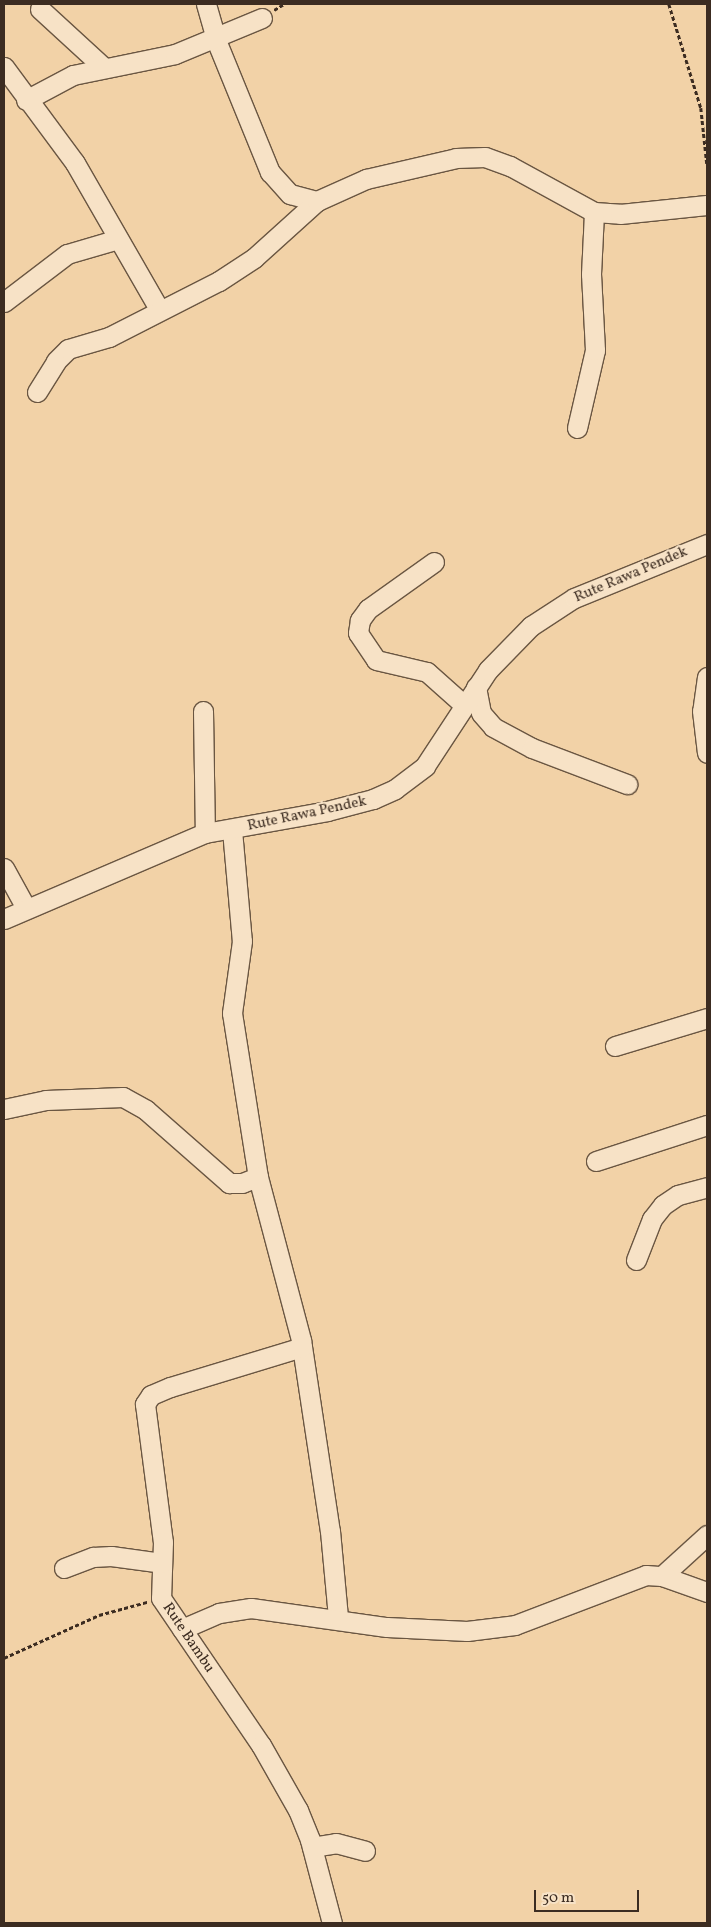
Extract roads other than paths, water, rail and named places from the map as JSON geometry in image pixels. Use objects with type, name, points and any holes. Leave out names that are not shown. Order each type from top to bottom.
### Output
[{"type":"street","points":[[206,4],[216,40],[270,172],[290,194],[317,201]]},
{"type":"street","points":[[40,9],[102,66]]},
{"type":"street","points":[[26,100],[65,78],[102,66],[164,57],[216,40],[262,18]]},
{"type":"street","points":[[4,66],[26,100],[75,163],[159,309]]},
{"type":"street","points":[[37,392],[56,361],[68,350],[109,337],[159,309],[201,291],[239,270],[317,201],[366,179],[472,156],[499,161],[594,212],[620,214],[707,205]]},
{"type":"street","points":[[577,428],[595,350],[591,274],[594,212]]},
{"type":"street","points":[[4,302],[67,254],[118,239]]},
{"type":"street","name":"Rute Rawa Pendek","points":[[4,919],[205,833],[232,830],[327,811],[373,799],[395,789],[409,781],[432,758],[476,687],[513,642],[549,612],[597,587],[707,544]]},
{"type":"street","points":[[434,562],[368,609],[360,620],[358,633],[376,660],[427,672],[464,705]]},
{"type":"street","points":[[707,677],[702,730],[707,753]]},
{"type":"street","points":[[476,687],[481,713],[493,727],[532,748],[627,784]]},
{"type":"street","points":[[203,711],[205,833]]},
{"type":"street","points":[[232,830],[242,941],[232,1013],[258,1177],[302,1343],[330,1531],[338,1618]]},
{"type":"street","points":[[4,868],[26,908]]},
{"type":"street","points":[[615,1046],[707,1018]]},
{"type":"street","points":[[4,1109],[46,1100],[123,1097],[146,1110],[229,1183],[242,1183],[258,1177]]},
{"type":"street","points":[[596,1161],[707,1125]]},
{"type":"street","points":[[636,1260],[652,1219],[663,1205],[678,1195],[707,1187]]},
{"type":"street","name":"Rute Bambu","points":[[302,1343],[224,1369],[148,1398],[145,1404],[163,1542],[161,1598],[262,1745],[298,1810],[312,1847],[332,1923]]},
{"type":"street","points":[[662,1576],[707,1535]]},
{"type":"street","points":[[64,1568],[93,1557],[111,1556],[162,1563]]},
{"type":"street","points":[[182,1629],[219,1613],[250,1608],[430,1630],[489,1629],[514,1625],[632,1579],[662,1576],[707,1592]]},
{"type":"street","points":[[312,1847],[336,1843],[365,1851]]}]
